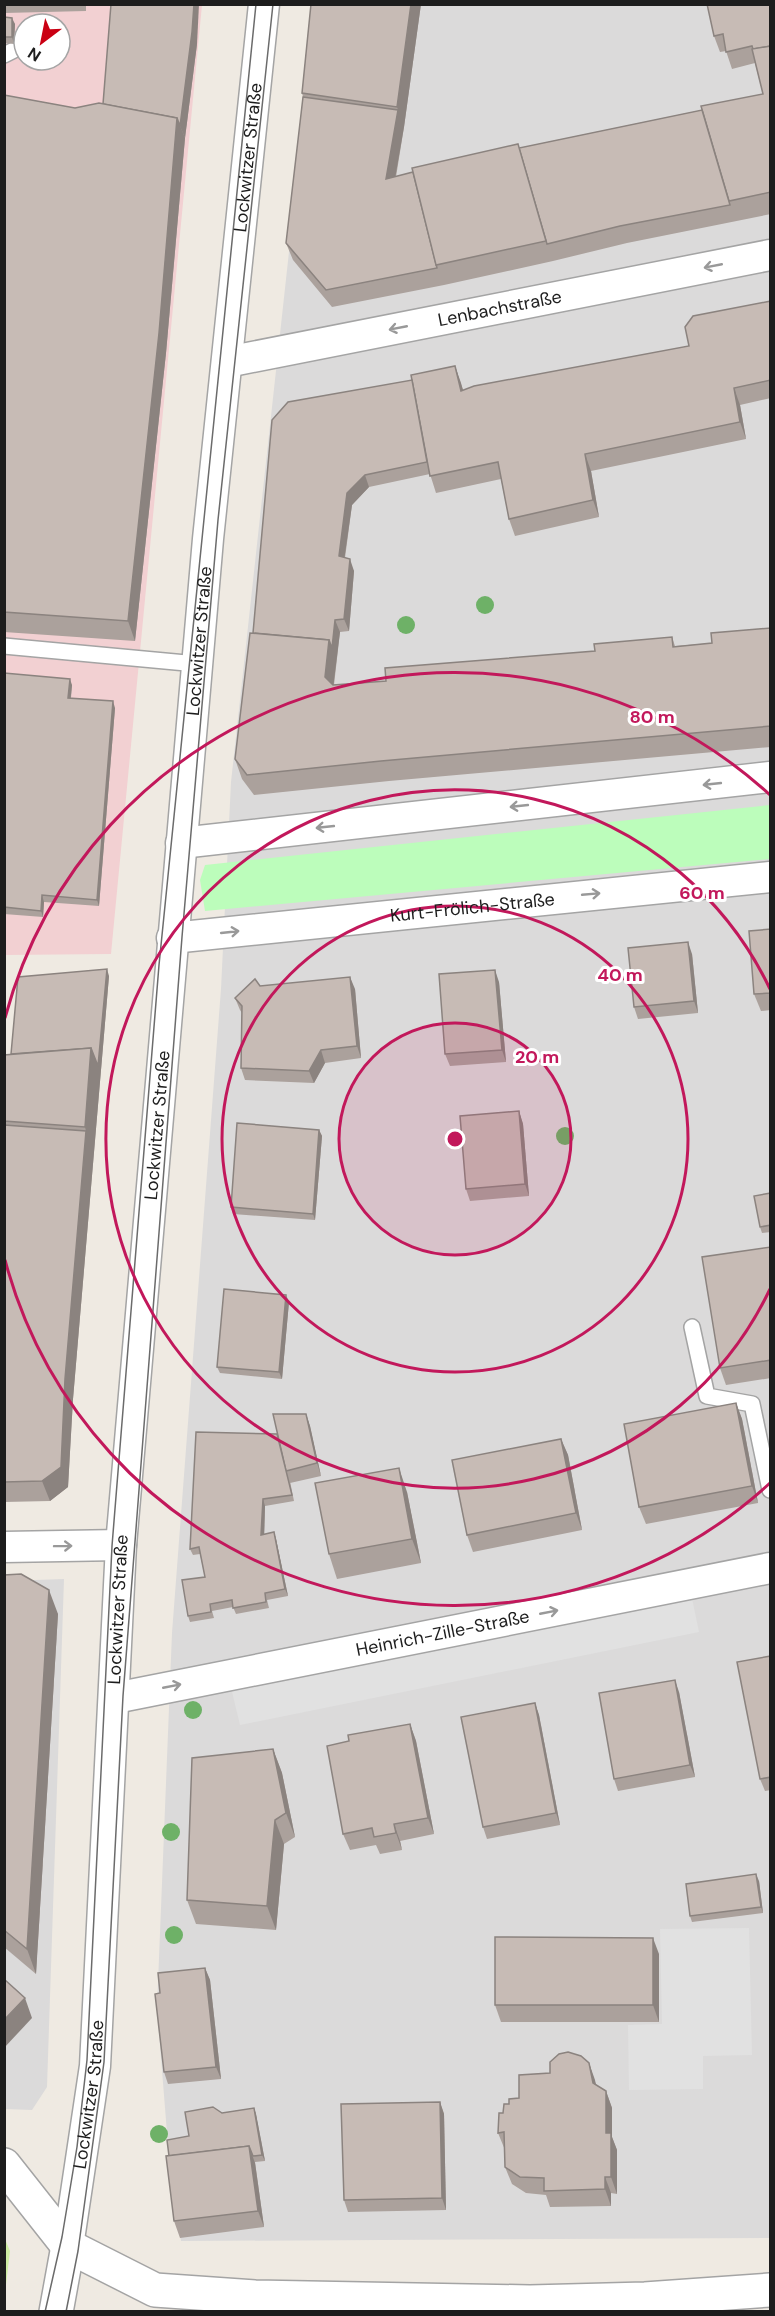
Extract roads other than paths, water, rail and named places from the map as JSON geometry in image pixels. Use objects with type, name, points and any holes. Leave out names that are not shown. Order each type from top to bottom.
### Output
[{"type":"street","name":"Lockwitzer Straße","points":[[68,2246],[84,2156],[96,2058],[121,1545],[197,664],[264,4]]},
{"type":"street","name":"Lenbachstraße","points":[[227,362],[771,255]]},
{"type":"street","points":[[181,843],[771,777]]},
{"type":"street","name":"Kurt-Frölich-Straße","points":[[172,938],[771,877]]},
{"type":"street","points":[[4,1547],[121,1545]]},
{"type":"street","name":"Heinrich-Zille-Straße","points":[[115,1698],[771,1568]]},
{"type":"street","points":[[4,2165],[68,2246],[156,2290],[250,2304],[645,2299],[771,2290]]},
{"type":"street","points":[[56,2312],[68,2246]]},
{"type":"lane","points":[[4,646],[197,664]]},
{"type":"lane","points":[[692,1328],[707,1396],[753,1404],[771,1490]]},
{"type":"tram line","points":[[45,2312],[62,2237],[77,2147],[87,2060],[112,1546],[159,965],[256,4]]},
{"type":"tram line","points":[[66,2312],[78,2251],[104,2062],[123,1696],[182,937],[218,520],[273,4]]}]
